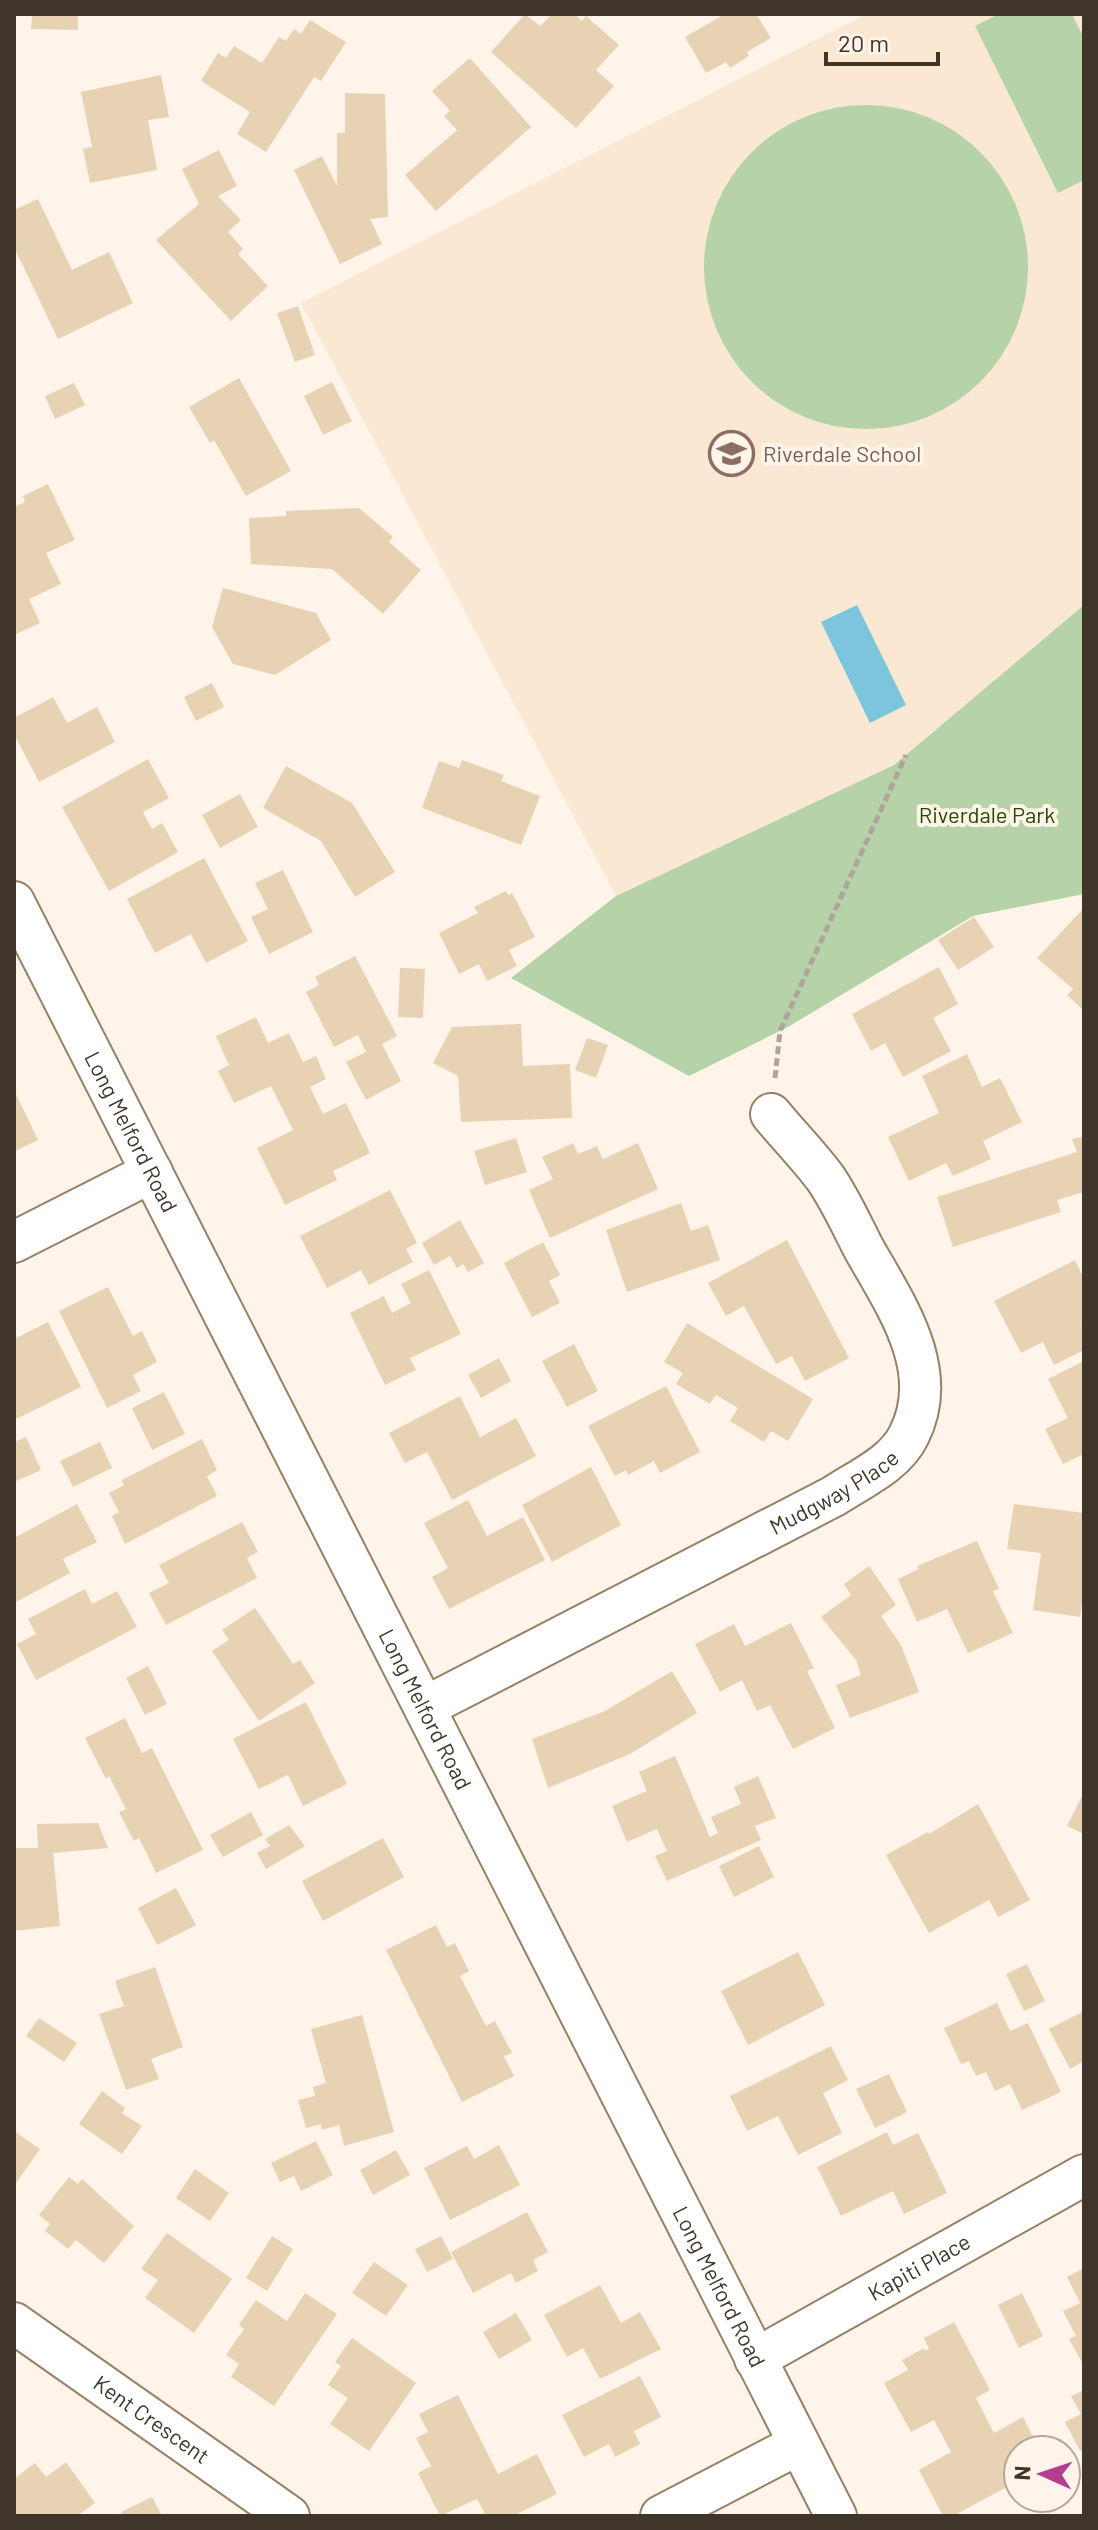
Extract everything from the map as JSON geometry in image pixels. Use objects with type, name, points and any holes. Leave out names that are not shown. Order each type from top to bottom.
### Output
[{"type":"street","name":"Long Melford Road","points":[[14,902],[836,2516]]},
{"type":"street","name":"Mudgway Place","points":[[425,1707],[834,1496],[888,1462],[909,1437],[919,1408],[920,1378],[914,1346],[903,1320],[827,1180],[771,1114]]},
{"type":"street","points":[[14,1242],[152,1172]]},
{"type":"street","name":"Kapiti Place","points":[[755,2359],[1084,2175]]},
{"type":"street","name":"Kent Crescent","points":[[14,2323],[289,2516]]},
{"type":"street","points":[[661,2516],[799,2444]]},
{"type":"path","points":[[771,1114],[780,1031],[906,755]]},
{"type":"shaded area","name":"Riverdale School","points":[[866,14],[1084,14],[1084,605],[894,765],[616,896],[301,303]]},
{"type":"green space","points":[[999,14],[1072,14],[1084,38],[1084,180],[1058,193],[975,26]]},
{"type":"green space","points":[[866,105],[898,108],[928,117],[956,132],[981,152],[1001,177],[1016,205],[1025,235],[1028,267],[1025,299],[1016,329],[1001,357],[981,382],[956,402],[928,417],[898,426],[866,429],[834,426],[804,417],[776,402],[751,382],[731,357],[716,329],[707,299],[704,267],[707,235],[716,205],[731,177],[751,152],[776,132],[804,117],[834,108]]},
{"type":"green space","name":"Riverdale Park","points":[[1084,605],[1084,894],[973,916],[788,1027],[689,1076],[511,978],[616,896],[894,765]]},
{"type":"water","points":[[857,605],[906,705],[870,723],[821,622]]},
{"type":"building","points":[[32,14],[78,14],[78,30],[31,29]]},
{"type":"building","points":[[525,14],[540,26],[552,14],[575,14],[582,21],[586,16],[619,45],[596,70],[614,86],[576,128],[491,52]]},
{"type":"building","points":[[725,14],[756,14],[771,38],[747,52],[749,56],[730,68],[726,62],[706,73],[685,37]]},
{"type":"building","points":[[310,20],[346,42],[321,81],[314,77],[266,152],[237,134],[250,112],[201,81],[218,53],[226,58],[234,46],[262,63],[279,37],[286,41],[294,29],[301,34]]},
{"type":"building","points":[[470,58],[531,127],[436,211],[405,175],[457,130],[444,116],[450,111],[432,91]]},
{"type":"building","points":[[161,75],[169,117],[148,120],[157,170],[90,183],[83,149],[92,147],[81,92]]},
{"type":"building","points":[[345,93],[385,94],[388,217],[370,219],[382,244],[340,264],[294,170],[322,156],[337,186],[337,133],[345,133]]},
{"type":"building","points":[[219,150],[237,186],[218,196],[241,220],[228,232],[243,249],[238,254],[268,286],[231,321],[156,240],[199,204],[182,169]]},
{"type":"building","points":[[38,199],[72,270],[109,252],[133,303],[58,339],[14,247],[14,210]]},
{"type":"building","points":[[298,306],[315,355],[295,362],[277,313]]},
{"type":"building","points":[[239,378],[291,471],[246,496],[214,440],[210,443],[189,407]]},
{"type":"building","points":[[332,382],[352,421],[323,435],[304,396]]},
{"type":"building","points":[[74,383],[85,405],[55,419],[45,396]]},
{"type":"building","points":[[48,484],[75,540],[46,553],[61,584],[29,599],[40,623],[14,635],[14,507],[25,502],[23,496]]},
{"type":"building","points":[[359,508],[393,537],[389,542],[421,570],[383,614],[332,569],[251,564],[249,518],[286,516],[286,511]]},
{"type":"building","points":[[223,588],[316,613],[331,640],[275,675],[233,664],[212,627]]},
{"type":"building","points":[[212,683],[224,707],[196,721],[184,697]]},
{"type":"building","points":[[53,697],[67,723],[97,707],[115,742],[39,782],[14,734],[14,718]]},
{"type":"building","points":[[148,759],[169,798],[143,812],[152,829],[162,823],[178,852],[109,891],[62,807]]},
{"type":"building","points":[[462,760],[504,775],[501,781],[540,796],[521,845],[422,808],[439,761],[459,768]]},
{"type":"building","points":[[286,766],[352,803],[395,872],[355,897],[321,841],[263,808]]},
{"type":"building","points":[[240,794],[258,827],[220,848],[202,815]]},
{"type":"building","points":[[204,858],[248,941],[206,963],[191,934],[155,953],[127,899]]},
{"type":"building","points":[[283,870],[313,932],[269,954],[251,917],[268,909],[255,883]]},
{"type":"building","points":[[506,891],[508,895],[512,893],[535,937],[509,950],[517,966],[487,981],[479,964],[459,974],[439,933],[478,913],[474,907]]},
{"type":"building","points":[[1082,910],[1082,1009],[1067,995],[1073,989],[1037,958]]},
{"type":"building","points":[[974,917],[994,947],[958,970],[938,940]]},
{"type":"building","points":[[355,956],[397,1036],[382,1044],[401,1081],[366,1100],[346,1062],[366,1052],[358,1035],[334,1047],[306,992],[319,985],[315,977]]},
{"type":"building","points":[[939,967],[958,1004],[933,1018],[951,1051],[903,1077],[885,1043],[871,1051],[852,1014]]},
{"type":"building","points":[[400,968],[425,969],[423,1018],[398,1017]]},
{"type":"building","points":[[256,1017],[268,1043],[289,1033],[303,1062],[316,1056],[326,1079],[310,1087],[323,1114],[346,1103],[370,1153],[333,1171],[337,1180],[285,1205],[257,1148],[293,1130],[271,1086],[234,1103],[218,1071],[229,1065],[216,1036]]},
{"type":"building","points":[[521,1024],[523,1066],[570,1064],[572,1118],[461,1122],[458,1076],[433,1063],[452,1027]]},
{"type":"building","points":[[587,1038],[608,1045],[596,1078],[575,1070]]},
{"type":"building","points":[[967,1054],[982,1087],[1000,1078],[1022,1122],[983,1141],[991,1159],[953,1176],[946,1163],[909,1181],[888,1137],[939,1113],[922,1076]]},
{"type":"building","points":[[14,1090],[38,1140],[14,1152]]},
{"type":"building","points":[[1084,1136],[1084,1192],[1057,1200],[1061,1212],[953,1247],[937,1197],[1077,1152],[1072,1139]]},
{"type":"building","points":[[516,1138],[527,1172],[485,1185],[474,1151]]},
{"type":"building","points":[[573,1143],[578,1154],[597,1146],[603,1159],[638,1143],[658,1189],[550,1238],[529,1190],[553,1179],[542,1157]]},
{"type":"building","points":[[390,1190],[417,1243],[406,1249],[413,1262],[369,1285],[361,1270],[327,1288],[300,1236]]},
{"type":"building","points":[[681,1203],[691,1231],[708,1225],[720,1260],[627,1292],[606,1230]]},
{"type":"building","points":[[460,1220],[484,1263],[468,1272],[463,1264],[457,1268],[450,1256],[434,1265],[422,1243]]},
{"type":"building","points":[[787,1240],[849,1358],[805,1381],[792,1356],[776,1364],[744,1306],[726,1316],[708,1283]]},
{"type":"building","points":[[543,1242],[560,1275],[549,1281],[560,1303],[532,1317],[504,1263]]},
{"type":"building","points":[[1075,1260],[1084,1279],[1084,1320],[1081,1321],[1084,1326],[1084,1350],[1054,1365],[1043,1342],[1021,1353],[994,1301]]},
{"type":"building","points":[[429,1270],[461,1334],[410,1358],[416,1370],[385,1385],[350,1313],[384,1296],[392,1313],[411,1303],[401,1284]]},
{"type":"building","points":[[108,1287],[133,1336],[142,1331],[157,1362],[133,1375],[141,1391],[107,1408],[59,1311]]},
{"type":"building","points":[[48,1322],[81,1387],[14,1420],[14,1339]]},
{"type":"building","points":[[687,1323],[813,1399],[788,1441],[771,1431],[764,1442],[730,1421],[738,1408],[716,1395],[710,1404],[676,1384],[683,1373],[664,1362]]},
{"type":"building","points":[[574,1344],[598,1391],[567,1407],[542,1361]]},
{"type":"building","points":[[499,1358],[511,1381],[481,1398],[468,1375]]},
{"type":"building","points":[[1084,1361],[1084,1454],[1063,1464],[1045,1429],[1068,1418],[1048,1379]]},
{"type":"building","points":[[666,1386],[700,1452],[660,1473],[654,1461],[628,1475],[626,1470],[615,1476],[588,1426]]},
{"type":"building","points":[[164,1392],[185,1434],[152,1450],[132,1408]]},
{"type":"building","points":[[460,1396],[480,1437],[516,1418],[536,1456],[452,1500],[427,1452],[405,1463],[389,1433]]},
{"type":"building","points":[[26,1437],[41,1470],[14,1482],[14,1442]]},
{"type":"building","points":[[202,1439],[217,1470],[207,1476],[217,1496],[125,1544],[112,1516],[119,1512],[109,1493],[124,1485],[122,1480]]},
{"type":"building","points":[[100,1442],[112,1468],[73,1487],[60,1461]]},
{"type":"building","points":[[591,1467],[621,1525],[552,1562],[522,1505]]},
{"type":"building","points":[[468,1500],[487,1536],[523,1517],[545,1560],[449,1609],[432,1577],[448,1568],[424,1523]]},
{"type":"building","points":[[77,1504],[97,1542],[63,1559],[70,1573],[14,1603],[14,1538]]},
{"type":"building","points":[[1014,1504],[1084,1513],[1084,1586],[1080,1617],[1033,1610],[1041,1553],[1007,1549]]},
{"type":"building","points":[[242,1522],[258,1552],[247,1558],[257,1578],[166,1625],[149,1593],[169,1583],[159,1565]]},
{"type":"building","points":[[977,1541],[999,1589],[993,1591],[1013,1633],[968,1653],[947,1609],[917,1622],[898,1579],[919,1569],[917,1566]]},
{"type":"building","points":[[869,1566],[896,1605],[881,1616],[901,1645],[919,1692],[850,1718],[836,1685],[861,1675],[856,1660],[821,1617],[851,1595],[844,1584]]},
{"type":"building","points":[[85,1589],[92,1604],[117,1591],[137,1627],[36,1680],[17,1644],[36,1634],[28,1619]]},
{"type":"building","points":[[255,1608],[293,1664],[300,1660],[315,1683],[259,1721],[212,1651],[229,1640],[222,1630]]},
{"type":"building","points":[[791,1623],[814,1668],[807,1671],[835,1728],[793,1749],[770,1705],[757,1711],[742,1680],[720,1692],[695,1644],[734,1624],[745,1646]]},
{"type":"building","points":[[148,1666],[167,1704],[145,1715],[126,1678]]},
{"type":"building","points":[[672,1671],[697,1713],[630,1754],[548,1788],[532,1739],[605,1711]]},
{"type":"building","points":[[306,1702],[347,1784],[303,1806],[288,1775],[259,1789],[233,1739]]},
{"type":"building","points":[[125,1718],[142,1753],[152,1748],[203,1850],[156,1873],[139,1838],[134,1841],[119,1812],[126,1809],[85,1738]]},
{"type":"building","points":[[675,1756],[710,1837],[718,1833],[711,1817],[741,1804],[734,1787],[758,1776],[776,1818],[755,1826],[761,1840],[667,1881],[655,1856],[667,1851],[657,1829],[627,1842],[612,1806],[647,1791],[639,1772]]},
{"type":"building","points":[[1084,1792],[1084,1834],[1067,1826]]},
{"type":"building","points":[[978,1804],[1030,1900],[998,1917],[989,1900],[929,1933],[886,1855],[929,1834]]},
{"type":"building","points":[[251,1812],[263,1835],[223,1857],[210,1835]]},
{"type":"building","points":[[98,1823],[108,1848],[53,1853],[60,1926],[14,1931],[14,1848],[38,1848],[37,1824]]},
{"type":"building","points":[[289,1825],[305,1846],[266,1869],[257,1853],[270,1846],[265,1839]]},
{"type":"building","points":[[383,1838],[404,1877],[323,1921],[302,1881]]},
{"type":"building","points":[[759,1846],[774,1877],[734,1897],[719,1866]]},
{"type":"building","points":[[176,1888],[196,1925],[157,1945],[138,1908]]},
{"type":"building","points":[[436,1925],[447,1947],[455,1943],[469,1971],[460,1976],[486,2026],[495,2021],[512,2053],[504,2056],[514,2076],[462,2102],[386,1950]]},
{"type":"building","points":[[798,1952],[825,2005],[748,2045],[721,1991]]},
{"type":"building","points":[[1027,1964],[1045,2001],[1024,2011],[1006,1974]]},
{"type":"building","points":[[155,1967],[183,2047],[151,2059],[159,2079],[126,2090],[99,2014],[124,2006],[115,1981]]},
{"type":"building","points":[[997,2003],[1010,2031],[1028,2023],[1061,2092],[1022,2110],[1010,2084],[995,2091],[986,2072],[976,2076],[969,2061],[961,2064],[944,2028]]},
{"type":"building","points":[[1084,2011],[1084,2061],[1070,2069],[1049,2029]]},
{"type":"building","points":[[362,2015],[394,2132],[344,2146],[339,2125],[322,2130],[321,2124],[306,2128],[298,2100],[315,2096],[313,2087],[326,2083],[311,2029]]},
{"type":"building","points":[[39,2018],[77,2043],[64,2062],[26,2036]]},
{"type":"building","points":[[831,2046],[848,2080],[823,2093],[842,2133],[798,2155],[778,2116],[747,2131],[730,2096]]},
{"type":"building","points":[[889,2074],[907,2112],[875,2128],[856,2089]]},
{"type":"building","points":[[102,2091],[125,2108],[122,2113],[142,2126],[122,2154],[79,2124]]},
{"type":"building","points":[[14,2131],[40,2149],[14,2186]]},
{"type":"building","points":[[887,2132],[893,2145],[918,2133],[947,2193],[904,2214],[893,2191],[841,2216],[817,2167]]},
{"type":"building","points":[[316,2141],[333,2175],[301,2191],[294,2176],[280,2182],[271,2163]]},
{"type":"building","points":[[499,2145],[520,2185],[450,2220],[424,2168],[467,2146],[474,2159]]},
{"type":"building","points":[[396,2150],[410,2175],[373,2195],[360,2170]]},
{"type":"building","points":[[195,2169],[229,2193],[210,2221],[176,2198]]},
{"type":"building","points":[[69,2177],[78,2184],[82,2179],[134,2226],[104,2263],[76,2240],[68,2249],[45,2231],[50,2224],[39,2215]]},
{"type":"building","points":[[527,2212],[548,2252],[533,2260],[538,2271],[516,2283],[511,2273],[473,2293],[451,2252]]},
{"type":"building","points":[[167,2233],[232,2279],[194,2333],[145,2298],[158,2280],[141,2269]]},
{"type":"building","points":[[272,2236],[293,2249],[267,2291],[246,2278]]},
{"type":"building","points":[[441,2236],[453,2259],[427,2272],[415,2249]]},
{"type":"building","points":[[374,2262],[408,2285],[386,2316],[352,2293]]},
{"type":"building","points":[[1084,2268],[1084,2366],[1069,2339],[1076,2336],[1063,2311],[1080,2303],[1067,2277]]},
{"type":"building","points":[[600,2285],[621,2323],[640,2312],[661,2349],[600,2379],[583,2348],[567,2357],[544,2315]]},
{"type":"building","points":[[305,2293],[337,2314],[274,2406],[231,2377],[239,2364],[226,2355],[244,2329],[239,2325],[256,2300],[287,2321]]},
{"type":"building","points":[[1022,2293],[1043,2336],[1019,2348],[998,2305]]},
{"type":"building","points":[[516,2313],[532,2340],[499,2359],[483,2332]]},
{"type":"building","points":[[954,2322],[990,2390],[976,2398],[994,2433],[1023,2417],[1032,2434],[1002,2434],[1002,2490],[953,2516],[943,2516],[919,2470],[951,2452],[934,2420],[911,2432],[884,2383],[908,2370],[902,2360],[924,2348],[925,2351],[929,2349],[924,2338]]},
{"type":"building","points":[[352,2338],[416,2383],[369,2451],[330,2424],[348,2398],[328,2385],[341,2366],[335,2362]]},
{"type":"building","points":[[640,2376],[661,2417],[634,2431],[640,2444],[615,2457],[609,2444],[584,2457],[562,2415]]},
{"type":"building","points":[[1084,2390],[1082,2450],[1082,2434],[1071,2434],[1065,2422],[1081,2414],[1071,2396]]},
{"type":"building","points":[[458,2395],[498,2474],[537,2454],[557,2494],[513,2516],[486,2516],[477,2499],[440,2516],[418,2473],[431,2466],[416,2438],[428,2432],[419,2414]]},
{"type":"building","points":[[66,2462],[95,2503],[77,2516],[14,2516],[14,2479],[35,2463],[46,2477]]},
{"type":"building","points":[[152,2497],[162,2516],[123,2516],[121,2512]]},
{"type":"place","name":"Riverdale School","points":[[732,454]]}]
